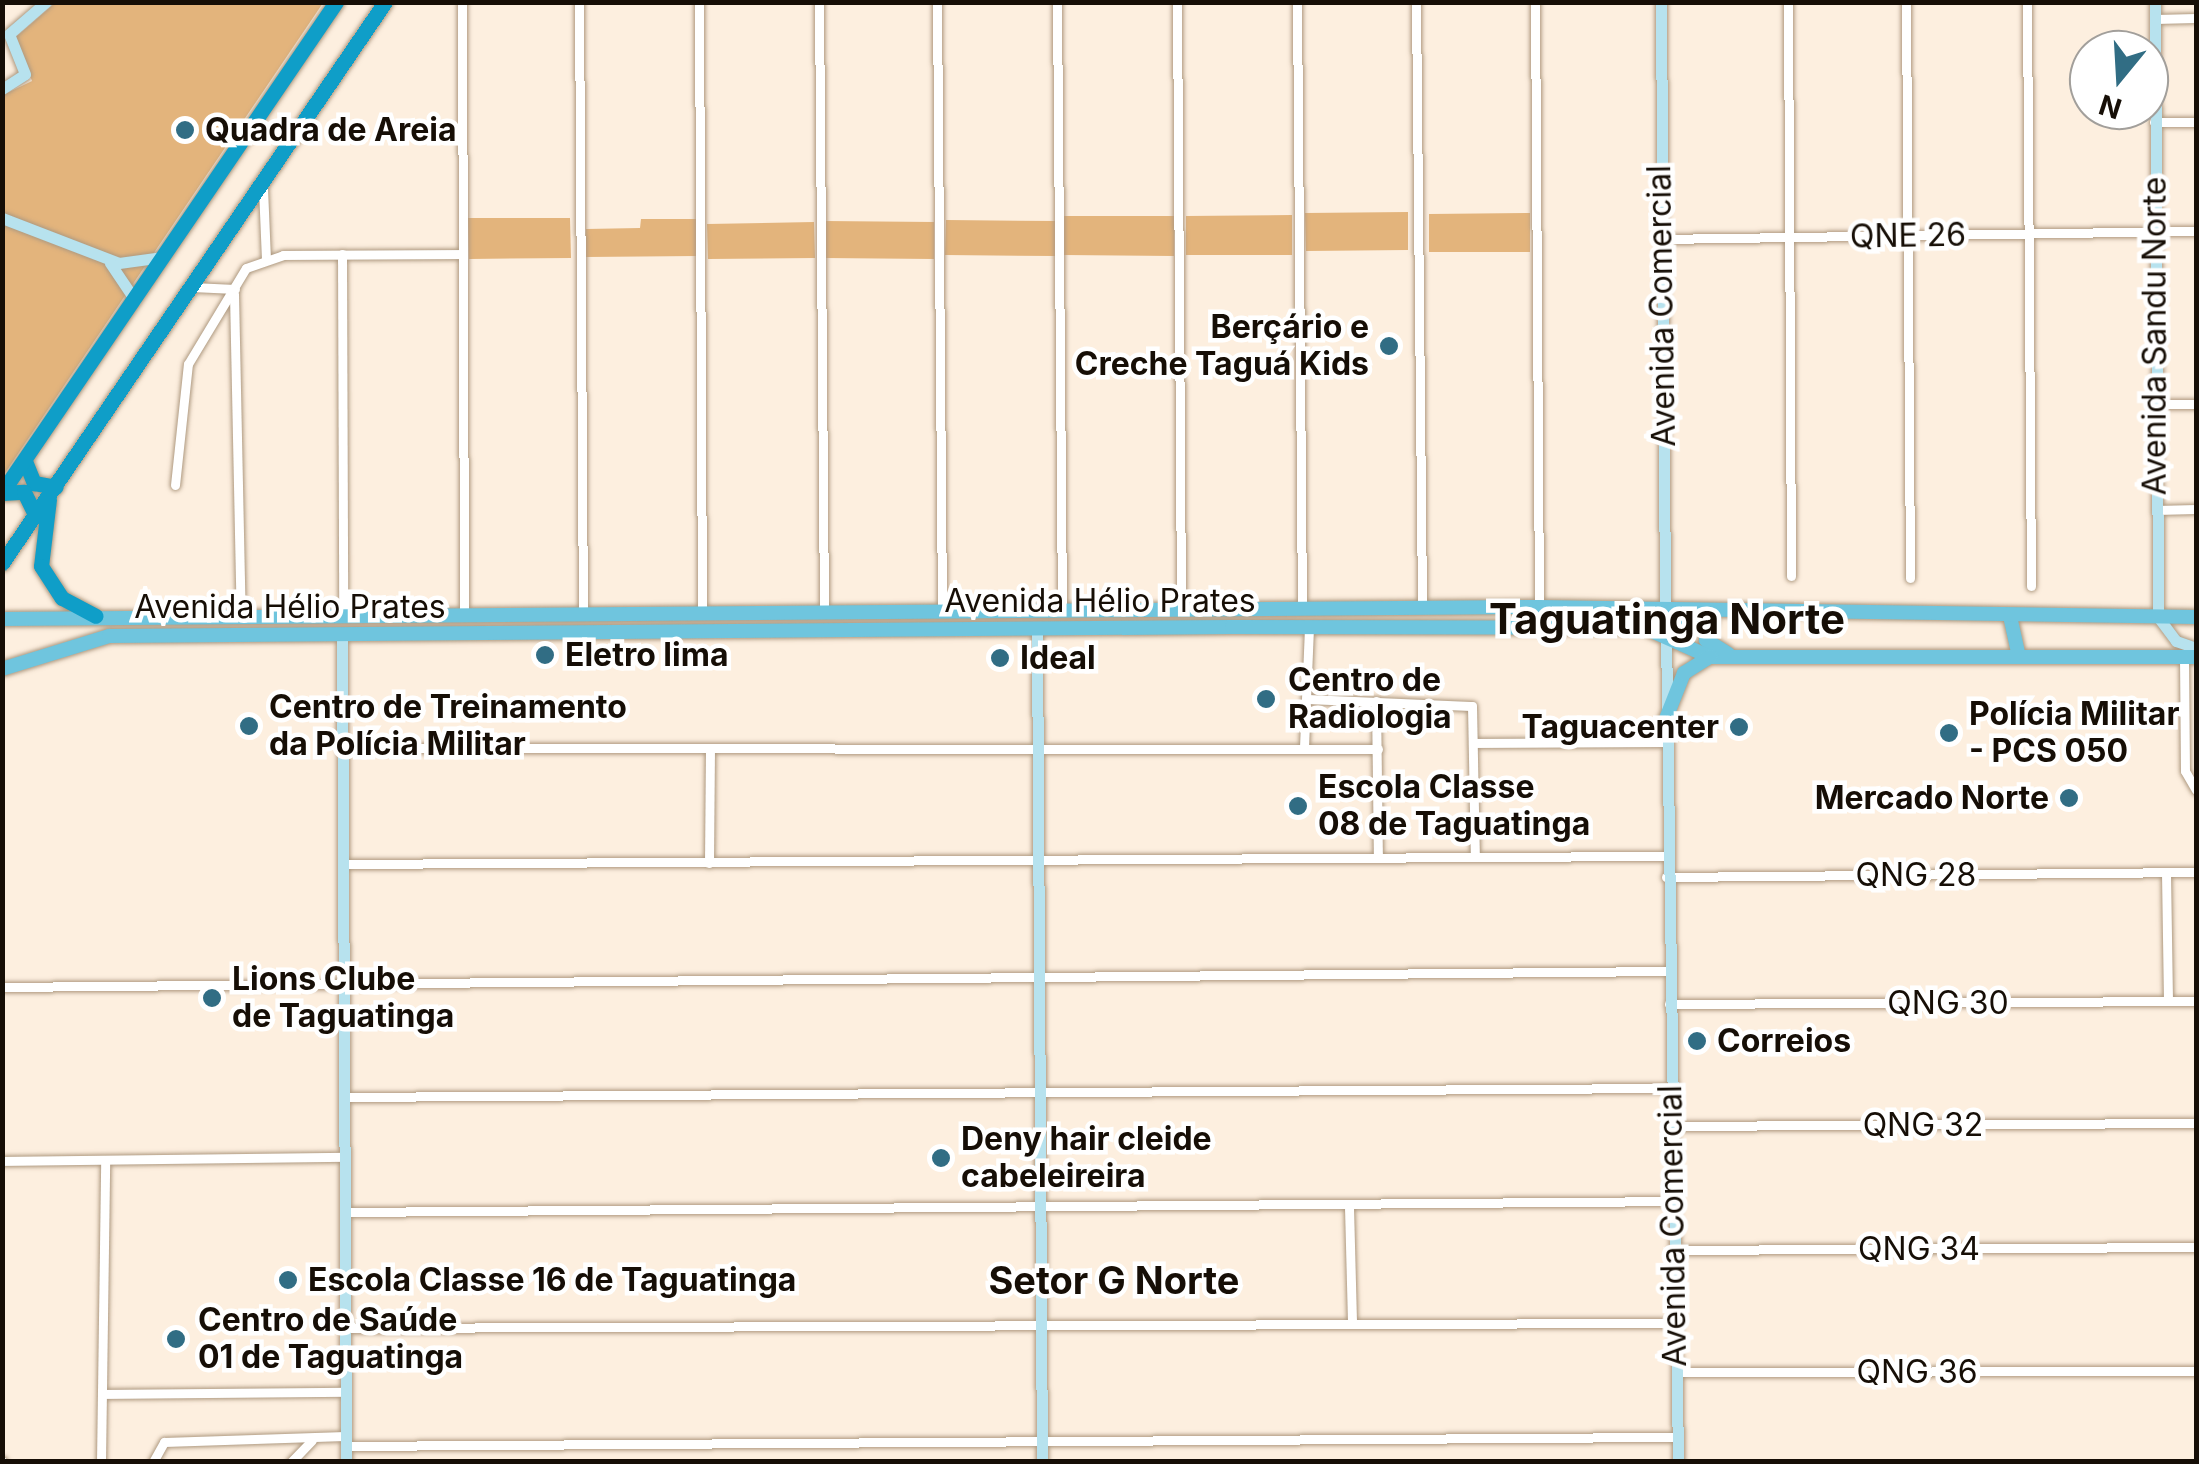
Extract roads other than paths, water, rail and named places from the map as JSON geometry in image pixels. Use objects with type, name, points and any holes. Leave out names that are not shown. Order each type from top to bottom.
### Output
[{"type":"highway","points":[[2,492],[336,2]]},
{"type":"highway","points":[[366,2],[381,2]]},
{"type":"highway","points":[[2,562],[263,185],[381,2]]},
{"type":"highway","points":[[24,461],[34,483],[52,492]]},
{"type":"highway","points":[[2,492],[24,492],[35,514]]},
{"type":"highway","points":[[52,492],[40,566],[62,598],[96,616]]},
{"type":"main road","points":[[2,90],[25,76],[7,39],[28,8],[46,2]]},
{"type":"main road","name":"Avenida Comercial","points":[[1661,2],[1666,610]]},
{"type":"main road","name":"Avenida Sandu Norte","points":[[2154,2],[2154,30]]},
{"type":"main road","name":"Avenida Sandu Norte","points":[[2154,130],[2158,617]]},
{"type":"main road","points":[[2,218],[107,260],[164,257]]},
{"type":"main road","points":[[107,260],[135,301]]},
{"type":"main road","name":"Avenida Hélio Prates","points":[[4,620],[96,616],[1539,606],[1736,616],[2196,617]]},
{"type":"main road","points":[[1309,628],[1362,621],[1363,608]]},
{"type":"main road","points":[[995,629],[1054,621],[1062,611]]},
{"type":"main road","points":[[574,634],[652,615]]},
{"type":"main road","name":"Avenida Hélio Prates","points":[[2,669],[19,658],[109,636],[995,629],[1666,631],[1736,616]]},
{"type":"main road","points":[[2010,616],[2019,657]]},
{"type":"main road","points":[[2158,617],[2192,654]]},
{"type":"main road","points":[[1712,620],[1706,640],[1734,657]]},
{"type":"main road","points":[[1037,630],[1042,1462]]},
{"type":"main road","points":[[1666,631],[1710,657],[2192,654]]},
{"type":"main road","name":"Avenida Comercial","points":[[1666,631],[1664,742],[1678,1462]]},
{"type":"main road","points":[[342,634],[346,1462]]},
{"type":"main road","points":[[1664,726],[1684,673],[1710,657]]},
{"type":"main road","points":[[2,658],[19,658]]},
{"type":"street","points":[[462,2],[464,615]]},
{"type":"street","points":[[579,2],[583,614]]},
{"type":"street","points":[[699,2],[702,614]]},
{"type":"street","points":[[818,2],[824,612]]},
{"type":"street","points":[[937,2],[942,612]]},
{"type":"street","points":[[1057,2],[1062,611]]},
{"type":"street","points":[[1177,2],[1181,610]]},
{"type":"street","points":[[1297,2],[1302,609]]},
{"type":"street","points":[[1416,2],[1422,607]]},
{"type":"street","points":[[1535,2],[1539,606]]},
{"type":"street","points":[[1788,2],[1791,576]]},
{"type":"street","points":[[1906,2],[1910,578]]},
{"type":"street","points":[[2028,2],[2031,586]]},
{"type":"street","points":[[2154,19],[2196,18]]},
{"type":"street","points":[[2169,122],[2196,122]]},
{"type":"street","points":[[263,185],[266,260]]},
{"type":"street","name":"QNE 26","points":[[1660,240],[2196,231]]},
{"type":"street","points":[[175,485],[186,372],[246,268],[266,260],[342,254],[462,254]]},
{"type":"street","points":[[342,254],[343,615]]},
{"type":"street","points":[[192,287],[234,291]]},
{"type":"street","points":[[234,291],[241,616]]},
{"type":"street","points":[[2155,404],[2196,404]]},
{"type":"street","points":[[2156,510],[2196,509]]},
{"type":"street","points":[[1304,747],[1309,628]]},
{"type":"street","points":[[2192,654],[2186,782],[2196,790]]},
{"type":"street","points":[[1306,699],[1470,705],[1475,857]]},
{"type":"street","points":[[1376,702],[1378,858]]},
{"type":"street","points":[[1474,743],[1664,742]]},
{"type":"street","points":[[343,748],[1038,745],[1378,750]]},
{"type":"street","points":[[709,863],[710,748]]},
{"type":"street","points":[[343,864],[1666,856]]},
{"type":"street","name":"QNG 28","points":[[1666,877],[2196,872]]},
{"type":"street","points":[[2166,873],[2168,1002]]},
{"type":"street","points":[[2,986],[1668,971]]},
{"type":"street","name":"QNG 30","points":[[1669,1004],[2196,1001]]},
{"type":"street","points":[[344,1097],[1670,1088]]},
{"type":"street","name":"QNG 32","points":[[1671,1126],[2196,1123]]},
{"type":"street","points":[[2,1161],[344,1157]]},
{"type":"street","points":[[101,1462],[105,1160]]},
{"type":"street","points":[[344,1212],[1672,1202]]},
{"type":"street","points":[[1350,1207],[1352,1323]]},
{"type":"street","name":"QNG 34","points":[[1674,1250],[2196,1247]]},
{"type":"street","points":[[345,1328],[1675,1322]]},
{"type":"street","name":"QNG 36","points":[[1676,1372],[2196,1371]]},
{"type":"street","points":[[102,1394],[345,1392]]},
{"type":"street","points":[[153,1462],[164,1442],[1677,1437]]},
{"type":"street","points":[[292,1462],[312,1440]]},
{"type":"place","name":"Quadra de Areia","points":[[185,130]]},
{"type":"place","name":"Berçário e Creche Taguá Kids","points":[[1389,346]]},
{"type":"place","name":"Eletro lima","points":[[545,655]]},
{"type":"place","name":"Ideal","points":[[1000,658]]},
{"type":"place","name":"Centro de Radiologia","points":[[1266,699]]},
{"type":"place","name":"Centro de Treinamento da Polícia Militar","points":[[249,726]]},
{"type":"place","name":"Taguacenter","points":[[1739,727]]},
{"type":"place","name":"Polícia Militar - PCS 050","points":[[1949,733]]},
{"type":"place","name":"Mercado Norte","points":[[2069,798]]},
{"type":"place","name":"Escola Classe 08 de Taguatinga","points":[[1298,806]]},
{"type":"place","name":"Lions Clube de Taguatinga","points":[[212,998]]},
{"type":"place","name":"Correios","points":[[1697,1041]]},
{"type":"place","name":"Deny hair cleide cabeleireira","points":[[941,1158]]},
{"type":"place","name":"Escola Classe 16 de Taguatinga","points":[[288,1280]]},
{"type":"place","name":"Centro de Saúde 01 de Taguatinga","points":[[176,1339]]},
{"type":"district","name":"Taguatinga Norte","points":[[1667,619]]},
{"type":"district","name":"Setor G Norte","points":[[1114,1281]]}]
